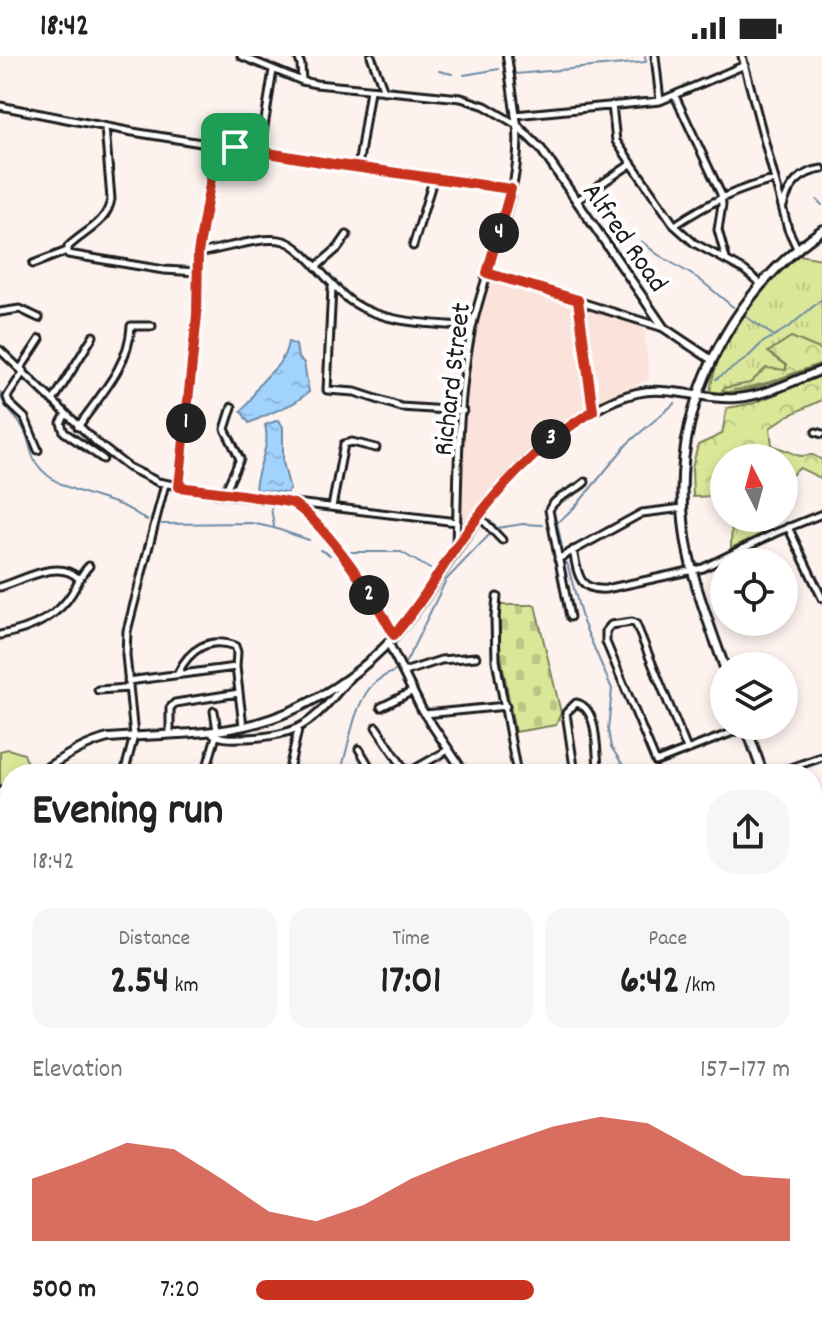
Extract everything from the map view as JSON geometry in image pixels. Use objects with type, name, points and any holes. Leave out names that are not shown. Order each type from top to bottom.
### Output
[{"type":"main road","points":[[719,652],[692,571],[683,508],[684,457],[698,396],[726,332],[761,284],[797,248],[822,230]]},
{"type":"main road","points":[[751,740],[759,764]]},
{"type":"street","points":[[241,56],[302,81],[461,98],[485,106],[517,125]]},
{"type":"street","points":[[298,56],[302,81]]},
{"type":"street","points":[[371,56],[384,91]]},
{"type":"street","points":[[507,56],[517,125]]},
{"type":"street","points":[[655,56],[660,101]]},
{"type":"street","points":[[742,56],[775,180],[797,248]]},
{"type":"street","points":[[514,116],[660,101],[745,65]]},
{"type":"street","points":[[260,152],[273,70]]},
{"type":"street","points":[[358,167],[370,90]]},
{"type":"street","points":[[675,96],[722,199],[718,230],[727,260]]},
{"type":"street","points":[[612,105],[614,137],[675,226],[694,243],[744,270],[761,284]]},
{"type":"street","points":[[0,106],[105,127],[511,189]]},
{"type":"street","name":"Richard Street","points":[[456,547],[465,375],[473,327],[511,189],[517,125]]},
{"type":"street","name":"Alfred Road","points":[[517,125],[541,149],[664,328],[712,360]]},
{"type":"street","points":[[33,264],[67,251],[110,209],[105,127]]},
{"type":"street","points":[[179,487],[194,350],[198,253],[217,144]]},
{"type":"street","points":[[576,201],[631,164]]},
{"type":"street","points":[[783,207],[792,185],[799,177],[822,169]]},
{"type":"street","points":[[413,246],[434,177]]},
{"type":"street","points":[[675,226],[722,199],[775,180]]},
{"type":"street","points":[[316,267],[338,248],[347,235]]},
{"type":"street","points":[[198,253],[265,241],[283,241],[298,250],[351,302],[392,318],[473,327]]},
{"type":"street","points":[[67,251],[77,256],[164,270],[198,272]]},
{"type":"street","points":[[487,273],[664,328]]},
{"type":"street","points":[[332,286],[327,390],[355,392],[401,407],[463,411]]},
{"type":"street","points":[[578,300],[593,411]]},
{"type":"street","points":[[0,312],[20,309],[39,318]]},
{"type":"street","points":[[78,427],[120,368],[128,350],[131,326],[152,326]]},
{"type":"street","points":[[53,401],[93,336]]},
{"type":"street","points":[[38,450],[25,418],[7,397],[40,339]]},
{"type":"street","points":[[0,350],[78,427],[128,467],[165,484],[457,522]]},
{"type":"street","points":[[52,764],[95,742],[134,736],[214,733],[253,737],[298,729],[316,717],[388,642],[422,602],[479,515],[521,466],[556,435],[593,411],[633,393],[645,391],[746,397],[822,370]]},
{"type":"street","points":[[224,494],[240,459],[225,429],[232,407]]},
{"type":"street","points":[[66,414],[61,423],[64,432],[103,459]]},
{"type":"street","points":[[332,507],[344,444],[352,442],[376,448]]},
{"type":"street","points":[[570,617],[549,510],[552,503],[576,491],[585,482]]},
{"type":"street","points":[[127,764],[134,736],[127,631],[165,484]]},
{"type":"street","points":[[294,503],[317,524],[354,571],[394,635]]},
{"type":"street","points":[[558,559],[642,513],[683,508]]},
{"type":"street","points":[[798,523],[822,514]]},
{"type":"street","points":[[479,515],[502,540]]},
{"type":"street","points":[[573,550],[581,580],[593,590],[692,571],[777,532]]},
{"type":"street","points":[[790,532],[822,598]]},
{"type":"street","points":[[0,635],[20,631],[52,614],[73,592],[78,578],[89,566]]},
{"type":"street","points":[[0,587],[53,571],[73,573],[78,578]]},
{"type":"street","points":[[497,597],[495,650],[515,764]]},
{"type":"street","points":[[687,749],[636,624],[611,625],[606,631],[606,642],[653,759],[659,763],[710,740]]},
{"type":"street","points":[[388,642],[425,714],[458,764]]},
{"type":"street","points":[[178,674],[188,656],[201,646],[211,643],[235,646],[243,726]]},
{"type":"street","points":[[404,672],[441,660],[476,657]]},
{"type":"street","points":[[98,690],[178,674],[236,667]]},
{"type":"street","points":[[214,733],[305,704],[354,674]]},
{"type":"street","points":[[381,707],[413,691]]},
{"type":"street","points":[[170,734],[170,708],[175,703],[239,693]]},
{"type":"street","points":[[574,764],[566,713],[576,703],[592,719],[598,764]]},
{"type":"street","points":[[425,714],[506,706]]},
{"type":"street","points":[[207,764],[214,733],[214,711]]},
{"type":"street","points":[[376,727],[400,764]]},
{"type":"street","points":[[290,764],[298,729]]},
{"type":"street","points":[[359,749],[368,764]]},
{"type":"street","points":[[424,764],[448,750]]},
{"type":"street","points":[[802,764],[822,757]]},
{"type":"shaded area","points":[[487,278],[644,324],[649,379],[613,395],[543,439],[518,462],[463,531],[460,528],[460,498],[470,355]]},
{"type":"green space","points":[[799,255],[822,259],[822,362],[783,379],[729,395],[710,391],[722,352],[742,316],[783,268]]},
{"type":"green space","points":[[791,337],[822,350],[822,363],[770,382],[722,391],[750,383],[766,368],[786,370],[786,365],[768,352]]},
{"type":"green space","points":[[822,375],[822,400],[787,416],[770,428],[772,444],[710,444],[710,496],[693,497],[692,468],[698,445],[722,434],[727,408],[754,403]]},
{"type":"green space","points":[[798,455],[813,455],[822,460],[822,479],[798,470]]},
{"type":"green space","points":[[732,532],[766,532],[731,548]]},
{"type":"green space","points":[[500,605],[535,605],[561,713],[556,725],[515,732],[500,651]]},
{"type":"green space","points":[[8,749],[24,754],[28,764],[0,764],[0,751]]},
{"type":"water","points":[[288,342],[296,345],[298,357],[304,363],[309,392],[294,403],[249,423],[241,411],[279,364]]},
{"type":"water","points":[[279,420],[283,427],[283,462],[290,490],[286,493],[255,489],[265,449],[265,425]]},
{"type":"waterway","points":[[516,74],[646,62],[645,56]]},
{"type":"waterway","points":[[464,75],[499,69]]},
{"type":"waterway","points":[[439,71],[452,74]]},
{"type":"waterway","points":[[817,200],[822,205]]},
{"type":"waterway","points":[[641,241],[699,279],[733,307]]},
{"type":"waterway","points":[[716,379],[746,359],[762,343],[789,327],[822,299]]},
{"type":"waterway","points":[[745,316],[774,336]]},
{"type":"waterway","points":[[0,392],[6,407],[23,428],[34,459],[44,472],[64,485],[123,506],[147,520]]},
{"type":"waterway","points":[[562,547],[557,523],[576,506],[628,443],[675,403]]},
{"type":"waterway","points":[[271,508],[274,526]]},
{"type":"waterway","points":[[162,524],[251,523],[309,540]]},
{"type":"waterway","points":[[497,528],[543,525]]},
{"type":"waterway","points":[[406,662],[446,580],[490,534]]},
{"type":"waterway","points":[[320,550],[330,555]]},
{"type":"waterway","points":[[350,552],[401,552],[430,569]]},
{"type":"waterway","points":[[567,563],[583,622],[612,689],[608,730],[611,747],[622,764]]},
{"type":"waterway","points":[[343,764],[363,698],[374,683],[395,671]]},
{"type":"route","points":[[217,144],[235,147],[511,189],[487,273],[578,300],[593,411],[556,435],[502,485],[456,547],[422,602],[394,635],[354,571],[317,524],[294,503],[179,487],[197,315],[198,253],[217,144]]}]
